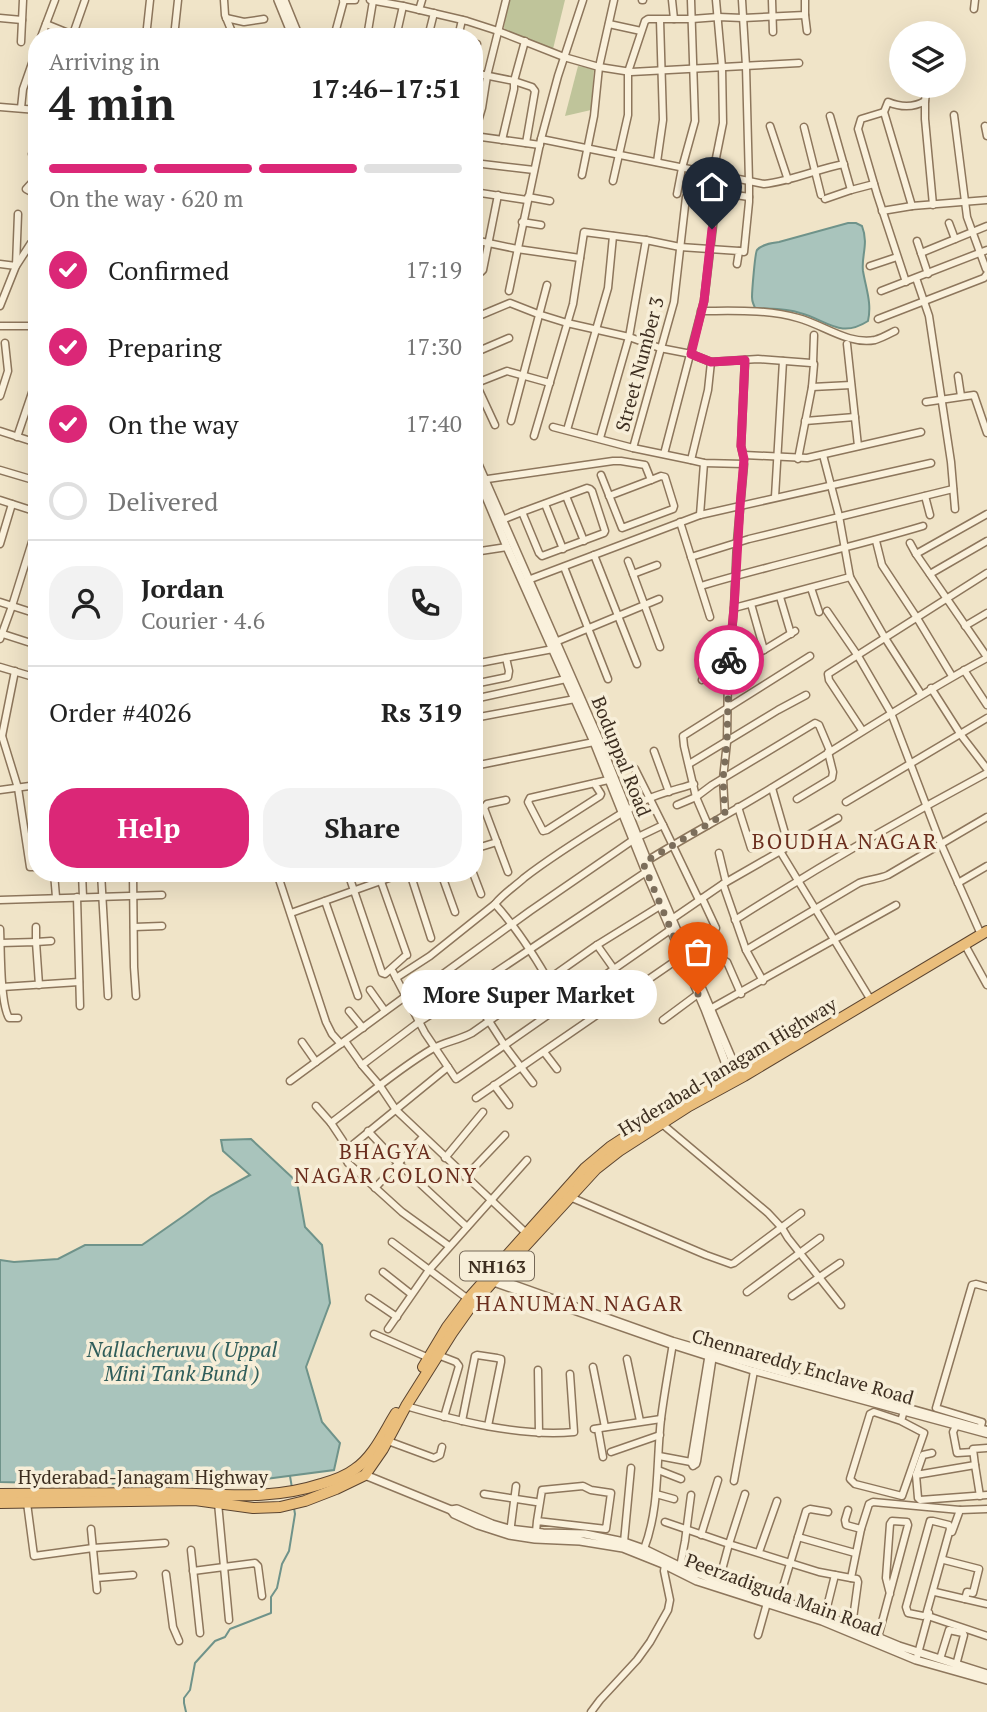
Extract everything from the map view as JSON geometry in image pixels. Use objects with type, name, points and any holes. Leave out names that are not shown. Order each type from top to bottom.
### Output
[{"type":"highway","name":"Hyderabad-Janagam Highway","points":[[0,1503],[195,1500],[253,1508],[280,1507],[305,1501],[365,1475],[388,1441],[468,1299],[585,1168],[610,1147],[661,1123],[688,1105],[744,1076],[984,929]]},
{"type":"highway","name":"Hyderabad-Janagam Highway","points":[[0,1494],[278,1494],[330,1482],[356,1469],[371,1454],[436,1353],[469,1310],[597,1169],[676,1104],[920,969]]},
{"type":"street","points":[[21,42],[23,0]]},
{"type":"street","points":[[44,28],[55,0]]},
{"type":"street","points":[[76,28],[85,0]]},
{"type":"street","points":[[147,28],[150,0]]},
{"type":"street","points":[[175,28],[178,0]]},
{"type":"street","points":[[223,0],[230,28]]},
{"type":"street","points":[[278,0],[292,28]]},
{"type":"street","points":[[284,0],[293,28]]},
{"type":"street","points":[[336,28],[342,0],[355,0]]},
{"type":"street","points":[[368,28],[371,0],[462,20],[499,31],[564,57],[628,72],[799,63]]},
{"type":"street","points":[[419,10],[422,0]]},
{"type":"street","points":[[483,102],[506,0]]},
{"type":"street","points":[[509,291],[541,142],[583,0]]},
{"type":"street","points":[[582,175],[614,0]]},
{"type":"street","points":[[672,0],[674,19]]},
{"type":"street","points":[[677,194],[695,121],[691,0]]},
{"type":"street","points":[[707,203],[723,123],[722,67],[716,0]]},
{"type":"street","points":[[534,436],[573,303],[584,232],[680,247],[744,251],[749,182],[742,0]]},
{"type":"street","points":[[772,0],[773,32]]},
{"type":"street","points":[[805,0],[807,31]]},
{"type":"street","points":[[974,9],[975,0]]},
{"type":"street","points":[[398,28],[403,6]]},
{"type":"street","points":[[430,28],[434,13]]},
{"type":"street","points":[[613,181],[628,115],[628,72],[644,22],[648,19],[743,19],[805,15]]},
{"type":"street","points":[[0,18],[22,20]]},
{"type":"street","points":[[226,18],[244,22],[264,19]]},
{"type":"street","points":[[460,28],[462,20]]},
{"type":"street","points":[[657,162],[663,120],[660,20]]},
{"type":"street","points":[[46,24],[55,28]]},
{"type":"street","points":[[609,24],[641,31]]},
{"type":"street","points":[[502,140],[525,41]]},
{"type":"street","points":[[20,108],[28,75]]},
{"type":"street","points":[[483,75],[514,81],[532,87],[535,91],[526,143]]},
{"type":"street","points":[[925,98],[933,205]]},
{"type":"street","points":[[912,206],[884,113],[888,102],[898,106],[918,105],[925,101]]},
{"type":"street","points":[[0,107],[28,109]]},
{"type":"street","points":[[884,113],[861,119],[858,126],[906,282]]},
{"type":"street","points":[[878,319],[984,278],[987,271],[984,251],[973,232],[964,201],[954,115]]},
{"type":"street","points":[[830,116],[851,190]]},
{"type":"street","points":[[770,125],[788,180]]},
{"type":"street","points":[[985,126],[987,136]]},
{"type":"street","points":[[804,127],[823,197],[874,184]]},
{"type":"street","points":[[483,137],[587,148],[764,184],[844,164]]},
{"type":"street","points":[[483,164],[534,170]]},
{"type":"street","points":[[709,191],[749,197]]},
{"type":"street","points":[[483,193],[550,201]]},
{"type":"street","points":[[483,270],[498,195]]},
{"type":"street","name":"Street Number 3","points":[[633,448],[674,302],[686,197]]},
{"type":"street","points":[[882,211],[987,200]]},
{"type":"street","points":[[664,454],[704,301],[715,209]]},
{"type":"street","points":[[16,266],[18,215]]},
{"type":"street","points":[[523,222],[541,225]]},
{"type":"street","points":[[948,223],[955,239]]},
{"type":"street","points":[[921,253],[987,226]]},
{"type":"street","points":[[567,430],[608,288],[613,236]]},
{"type":"street","points":[[600,438],[629,337],[646,240]]},
{"type":"street","points":[[917,241],[928,274]]},
{"type":"street","points":[[483,242],[580,258]]},
{"type":"street","points":[[0,306],[16,266],[28,251]]},
{"type":"street","points":[[737,264],[739,251]]},
{"type":"street","points":[[881,291],[984,251]]},
{"type":"street","points":[[870,266],[897,257]]},
{"type":"street","points":[[0,264],[16,266]]},
{"type":"street","points":[[916,278],[929,316],[951,462],[955,509]]},
{"type":"street","points":[[511,421],[547,285]]},
{"type":"street","points":[[483,314],[510,303],[567,323],[629,337],[711,362],[758,359],[813,363]]},
{"type":"street","points":[[701,311],[759,312],[798,317],[860,341],[879,339],[895,331]]},
{"type":"street","points":[[0,326],[28,326]]},
{"type":"street","points":[[798,458],[815,366],[814,335]]},
{"type":"street","points":[[483,349],[509,338]]},
{"type":"street","points":[[0,396],[8,372],[5,343]]},
{"type":"street","points":[[847,344],[858,446]]},
{"type":"street","points":[[725,814],[723,779],[729,668],[744,464],[741,446],[745,360]]},
{"type":"street","points":[[775,497],[783,361]]},
{"type":"street","points":[[691,460],[708,390],[711,362]]},
{"type":"street","points":[[483,380],[507,370],[550,383]]},
{"type":"street","points":[[958,376],[961,396]]},
{"type":"street","points":[[812,387],[851,385]]},
{"type":"street","points":[[926,402],[975,396],[984,416],[987,433]]},
{"type":"street","points":[[483,400],[495,425]]},
{"type":"street","points":[[17,437],[28,412]]},
{"type":"street","points":[[805,421],[855,417]]},
{"type":"street","points":[[552,427],[704,463],[744,464]]},
{"type":"street","points":[[0,431],[28,440]]},
{"type":"street","points":[[744,455],[798,458],[921,432]]},
{"type":"street","points":[[823,454],[839,516],[850,577],[921,694]]},
{"type":"street","points":[[483,479],[582,464],[621,461],[645,466],[652,480]]},
{"type":"street","points":[[700,515],[704,463]]},
{"type":"street","points":[[528,580],[700,515],[931,463]]},
{"type":"street","points":[[0,470],[28,478]]},
{"type":"street","points":[[601,475],[609,496],[622,528],[673,509],[674,504],[664,477],[661,476],[609,496]]},
{"type":"street","name":"Boduppal Road","points":[[483,487],[502,520],[528,580],[681,957],[734,1073]]},
{"type":"street","points":[[502,520],[522,512],[545,503],[587,488],[592,491],[605,531],[563,550],[542,556],[522,512]]},
{"type":"street","points":[[691,557],[737,542],[953,489]]},
{"type":"street","name":"Boduppal Road","points":[[483,490],[507,547],[599,740],[612,784]]},
{"type":"street","points":[[566,496],[584,541]]},
{"type":"street","points":[[925,496],[930,515]]},
{"type":"street","points":[[0,500],[28,509]]},
{"type":"street","points":[[545,503],[563,550]]},
{"type":"street","points":[[0,544],[12,504]]},
{"type":"street","points":[[916,554],[987,514]]},
{"type":"street","points":[[680,522],[710,617]]},
{"type":"street","points":[[701,586],[876,541],[923,526]]},
{"type":"street","points":[[876,541],[882,565],[952,676]]},
{"type":"street","points":[[930,574],[987,541]]},
{"type":"street","points":[[362,1065],[419,1022],[530,950],[672,845],[772,788],[921,694],[987,657],[910,543]]},
{"type":"street","points":[[483,551],[507,547]]},
{"type":"street","points":[[28,555],[1,635],[28,642]]},
{"type":"street","points":[[594,555],[636,664]]},
{"type":"street","points":[[628,561],[660,647]]},
{"type":"street","points":[[633,573],[657,565]]},
{"type":"street","points":[[564,567],[608,679]]},
{"type":"street","points":[[862,730],[829,680],[829,673],[984,575],[987,585]]},
{"type":"street","points":[[734,608],[850,577]]},
{"type":"street","points":[[811,588],[823,611],[858,656],[891,713],[941,844],[958,883],[984,929]]},
{"type":"street","points":[[702,680],[764,650],[793,632],[780,597]]},
{"type":"street","points":[[483,662],[553,645],[588,627],[659,599]]},
{"type":"street","points":[[0,602],[28,611]]},
{"type":"street","points":[[751,604],[764,650]]},
{"type":"street","points":[[965,626],[987,613]]},
{"type":"street","points":[[708,825],[696,797],[683,736],[810,656]]},
{"type":"street","points":[[483,682],[508,677],[506,658]]},
{"type":"street","points":[[0,667],[28,675]]},
{"type":"street","points":[[964,670],[987,705]]},
{"type":"street","points":[[15,671],[1,736],[18,788],[28,854]]},
{"type":"street","points":[[483,697],[566,679]]},
{"type":"street","points":[[735,920],[797,880],[987,771],[931,688]]},
{"type":"street","points":[[689,764],[806,695]]},
{"type":"street","points":[[483,716],[575,699]]},
{"type":"street","points":[[846,802],[987,718]]},
{"type":"street","points":[[677,805],[696,797],[815,723],[820,724],[829,752],[832,778],[797,799]]},
{"type":"street","points":[[483,764],[594,742]]},
{"type":"street","points":[[654,751],[670,792]]},
{"type":"street","points":[[635,769],[716,928]]},
{"type":"street","points":[[594,783],[600,796],[543,831],[528,800],[530,798],[594,783],[612,784]]},
{"type":"street","points":[[670,930],[456,1079],[433,1048],[395,975],[430,956],[544,863],[635,804],[694,784]]},
{"type":"street","points":[[0,790],[28,786]]},
{"type":"street","points":[[772,788],[789,847]]},
{"type":"street","points":[[506,800],[484,806],[508,872]]},
{"type":"street","points":[[738,807],[751,848]]},
{"type":"street","points":[[746,950],[859,883],[888,875],[987,817]]},
{"type":"street","points":[[672,919],[724,883],[838,818]]},
{"type":"street","points":[[290,1081],[406,996],[439,977],[635,839],[663,825]]},
{"type":"street","points":[[483,846],[497,842]]},
{"type":"street","points":[[780,851],[869,997]]},
{"type":"street","points":[[719,853],[724,883],[735,920],[746,950],[763,981]]},
{"type":"street","name":"Boduppal Road","points":[[645,865],[694,970],[734,1073]]},
{"type":"street","points":[[958,883],[987,866]]},
{"type":"street","points":[[55,882],[56,897]]},
{"type":"street","points":[[80,1006],[81,882]]},
{"type":"street","points":[[101,882],[108,996]]},
{"type":"street","points":[[133,882],[136,996]]},
{"type":"street","points":[[280,882],[329,1029],[380,1086],[396,1110],[526,1233]]},
{"type":"street","points":[[351,882],[382,973],[385,974],[405,956],[380,882]]},
{"type":"street","points":[[291,913],[377,882]]},
{"type":"street","points":[[413,882],[431,937]]},
{"type":"street","points":[[444,882],[455,912]]},
{"type":"street","points":[[476,882],[481,894]]},
{"type":"street","points":[[0,900],[162,895]]},
{"type":"street","points":[[325,901],[358,996]]},
{"type":"street","points":[[495,904],[513,924],[562,1005]]},
{"type":"street","points":[[710,1009],[896,905]]},
{"type":"street","points":[[331,1123],[433,1048],[461,1038],[489,1021],[597,945],[660,906]]},
{"type":"street","points":[[134,927],[162,926]]},
{"type":"street","points":[[36,927],[39,985]]},
{"type":"street","points":[[0,929],[6,1017],[18,1018]]},
{"type":"street","points":[[0,943],[51,940]]},
{"type":"street","points":[[964,943],[986,982]]},
{"type":"street","points":[[597,945],[614,969]]},
{"type":"street","points":[[476,1098],[681,957]]},
{"type":"street","points":[[694,970],[722,959],[727,962],[741,994]]},
{"type":"street","points":[[2,987],[79,982]]},
{"type":"street","points":[[370,990],[385,1011]]},
{"type":"street","points":[[469,990],[533,1083]]},
{"type":"street","points":[[663,1020],[698,994]]},
{"type":"street","points":[[349,1011],[363,1028]]},
{"type":"street","points":[[302,1042],[316,1062]]},
{"type":"street","points":[[544,1052],[556,1069]]},
{"type":"street","points":[[448,1067],[368,1131],[344,1156],[375,1188],[416,1223],[449,1246]]},
{"type":"street","points":[[494,1085],[509,1105]]},
{"type":"street","points":[[316,1106],[343,1141]]},
{"type":"street","points":[[445,1158],[483,1112]]},
{"type":"street","points":[[661,1123],[782,1228],[841,1305]]},
{"type":"street","points":[[368,1131],[467,1227]]},
{"type":"street","points":[[465,1177],[505,1135]]},
{"type":"street","points":[[375,1188],[423,1137]]},
{"type":"street","points":[[388,1329],[429,1270],[527,1160]]},
{"type":"street","points":[[570,1197],[731,1264],[801,1213]]},
{"type":"street","points":[[747,1292],[820,1238]]},
{"type":"street","points":[[392,1242],[468,1299]]},
{"type":"street","points":[[792,1296],[840,1263]]},
{"type":"street","points":[[383,1272],[411,1294]]},
{"type":"street","name":"Chennareddy Enclave Road","points":[[494,1280],[673,1343],[984,1430]]},
{"type":"street","points":[[984,1430],[936,1408],[972,1285],[987,1287]]},
{"type":"street","points":[[369,1298],[397,1317]]},
{"type":"street","points":[[374,1334],[456,1362],[459,1366],[444,1417]]},
{"type":"street","points":[[644,1549],[653,1525],[661,1419],[673,1343]]},
{"type":"street","points":[[659,1455],[691,1462],[691,1466],[696,1464],[698,1433],[711,1354]]},
{"type":"street","points":[[462,1421],[475,1356],[497,1358],[501,1359],[501,1362],[488,1426]]},
{"type":"street","points":[[627,1359],[640,1422]]},
{"type":"street","points":[[593,1367],[603,1457]]},
{"type":"street","points":[[734,1481],[755,1368]]},
{"type":"street","points":[[538,1370],[539,1433]]},
{"type":"street","points":[[406,1406],[488,1426],[551,1434],[573,1432],[570,1374]]},
{"type":"street","points":[[901,1421],[904,1409]]},
{"type":"street","points":[[874,1412],[901,1421],[924,1433],[902,1496],[851,1482],[870,1414],[874,1412]]},
{"type":"street","name":"Chennareddy Enclave Road","points":[[931,1417],[956,1426],[984,1430]]},
{"type":"street","points":[[599,1428],[661,1419]]},
{"type":"street","points":[[956,1426],[953,1432],[957,1453],[973,1452]]},
{"type":"street","points":[[611,1451],[660,1435]]},
{"type":"street","points":[[388,1441],[434,1458],[440,1455],[442,1447]]},
{"type":"street","points":[[932,1453],[923,1455],[916,1475],[920,1500],[983,1496],[973,1452],[974,1448],[987,1448]]},
{"type":"street","points":[[916,1475],[975,1465]]},
{"type":"street","points":[[624,1542],[631,1468]]},
{"type":"street","points":[[658,1470],[681,1479]]},
{"type":"street","name":"Peerzadiguda Main Road","points":[[365,1475],[447,1508],[478,1525],[535,1539],[580,1541],[623,1548],[825,1615],[917,1656],[940,1659],[987,1674]]},
{"type":"street","points":[[701,1535],[718,1480]]},
{"type":"street","points":[[510,1532],[516,1486]]},
{"type":"street","points":[[536,1532],[537,1521],[542,1490],[583,1486],[611,1493],[606,1529],[537,1521]]},
{"type":"street","points":[[484,1494],[536,1502]]},
{"type":"street","points":[[656,1494],[674,1499]]},
{"type":"street","points":[[719,1581],[745,1494]]},
{"type":"street","points":[[680,1567],[691,1495]]},
{"type":"street","points":[[759,1552],[777,1501]]},
{"type":"street","points":[[851,1578],[860,1529],[869,1504],[873,1502],[960,1510],[987,1509]]},
{"type":"street","points":[[27,1503],[34,1556],[93,1548],[165,1543]]},
{"type":"street","points":[[218,1503],[229,1620]]},
{"type":"street","points":[[779,1600],[808,1509],[828,1512]]},
{"type":"street","points":[[848,1510],[846,1525],[860,1529]]},
{"type":"street","points":[[926,1616],[960,1510]]},
{"type":"street","points":[[878,1637],[890,1594],[908,1525],[907,1522],[892,1521],[890,1524],[886,1578],[890,1594]]},
{"type":"street","points":[[917,1656],[926,1616],[926,1615],[950,1529],[949,1525],[930,1521],[906,1607],[908,1613],[926,1616],[987,1636]]},
{"type":"street","points":[[665,1522],[789,1563],[857,1579],[852,1626]]},
{"type":"street","points":[[91,1529],[97,1590]]},
{"type":"street","name":"Peerzadiguda Main Road","points":[[510,1532],[585,1534],[624,1542],[644,1549],[697,1581],[822,1621],[987,1681]]},
{"type":"street","points":[[798,1537],[855,1553]]},
{"type":"street","points":[[191,1550],[200,1633]]},
{"type":"street","points":[[944,1560],[979,1569],[974,1593],[967,1592],[965,1599]]},
{"type":"street","points":[[193,1572],[256,1563],[262,1596]]},
{"type":"street","points":[[591,1712],[637,1660],[668,1610],[670,1600],[664,1563]]},
{"type":"street","points":[[166,1574],[173,1626],[179,1641]]},
{"type":"street","points":[[96,1578],[133,1575]]},
{"type":"street","points":[[825,1615],[835,1575]]},
{"type":"street","points":[[935,1592],[987,1604]]},
{"type":"street","points":[[758,1635],[767,1603]]},
{"type":"street","points":[[940,1659],[949,1630],[963,1633],[956,1665]]},
{"type":"green space","points":[[508,0],[565,0],[553,49],[505,30]]},
{"type":"green space","points":[[578,66],[594,69],[591,110],[565,116]]},
{"type":"water","points":[[848,223],[862,226],[864,232],[863,271],[869,302],[868,321],[858,326],[841,328],[795,311],[755,308],[752,288],[759,248]]},
{"type":"water","name":"Nallacheruvu ( Uppal Mini Tank Bund )","points":[[251,1139],[297,1182],[305,1227],[322,1245],[330,1303],[306,1367],[322,1422],[340,1443],[334,1470],[235,1483],[0,1482],[0,1260],[14,1262],[58,1259],[85,1245],[142,1245],[211,1196],[250,1175],[223,1151],[221,1140]]},
{"type":"waterway","points":[[290,1476],[292,1488]]},
{"type":"waterway","points":[[186,1712],[184,1698],[190,1690],[195,1663],[215,1641],[225,1637],[230,1629],[271,1613],[271,1597],[277,1588],[282,1564],[289,1551],[294,1508]]},
{"type":"way so far","points":[[698,994],[643,863],[725,814],[723,779],[727,742],[729,660]]},
{"type":"place","name":"More Super Market","points":[[698,994]]},
{"type":"district","name":"BOUDHA NAGAR","points":[[845,841]]},
{"type":"district","name":"BHAGYA NAGAR COLONY","points":[[386,1163]]},
{"type":"district","name":"HANUMAN NAGAR","points":[[580,1303]]},
{"type":"route","points":[[712,229],[704,301],[691,354],[711,362],[745,360],[741,446],[744,459],[729,660]]}]
